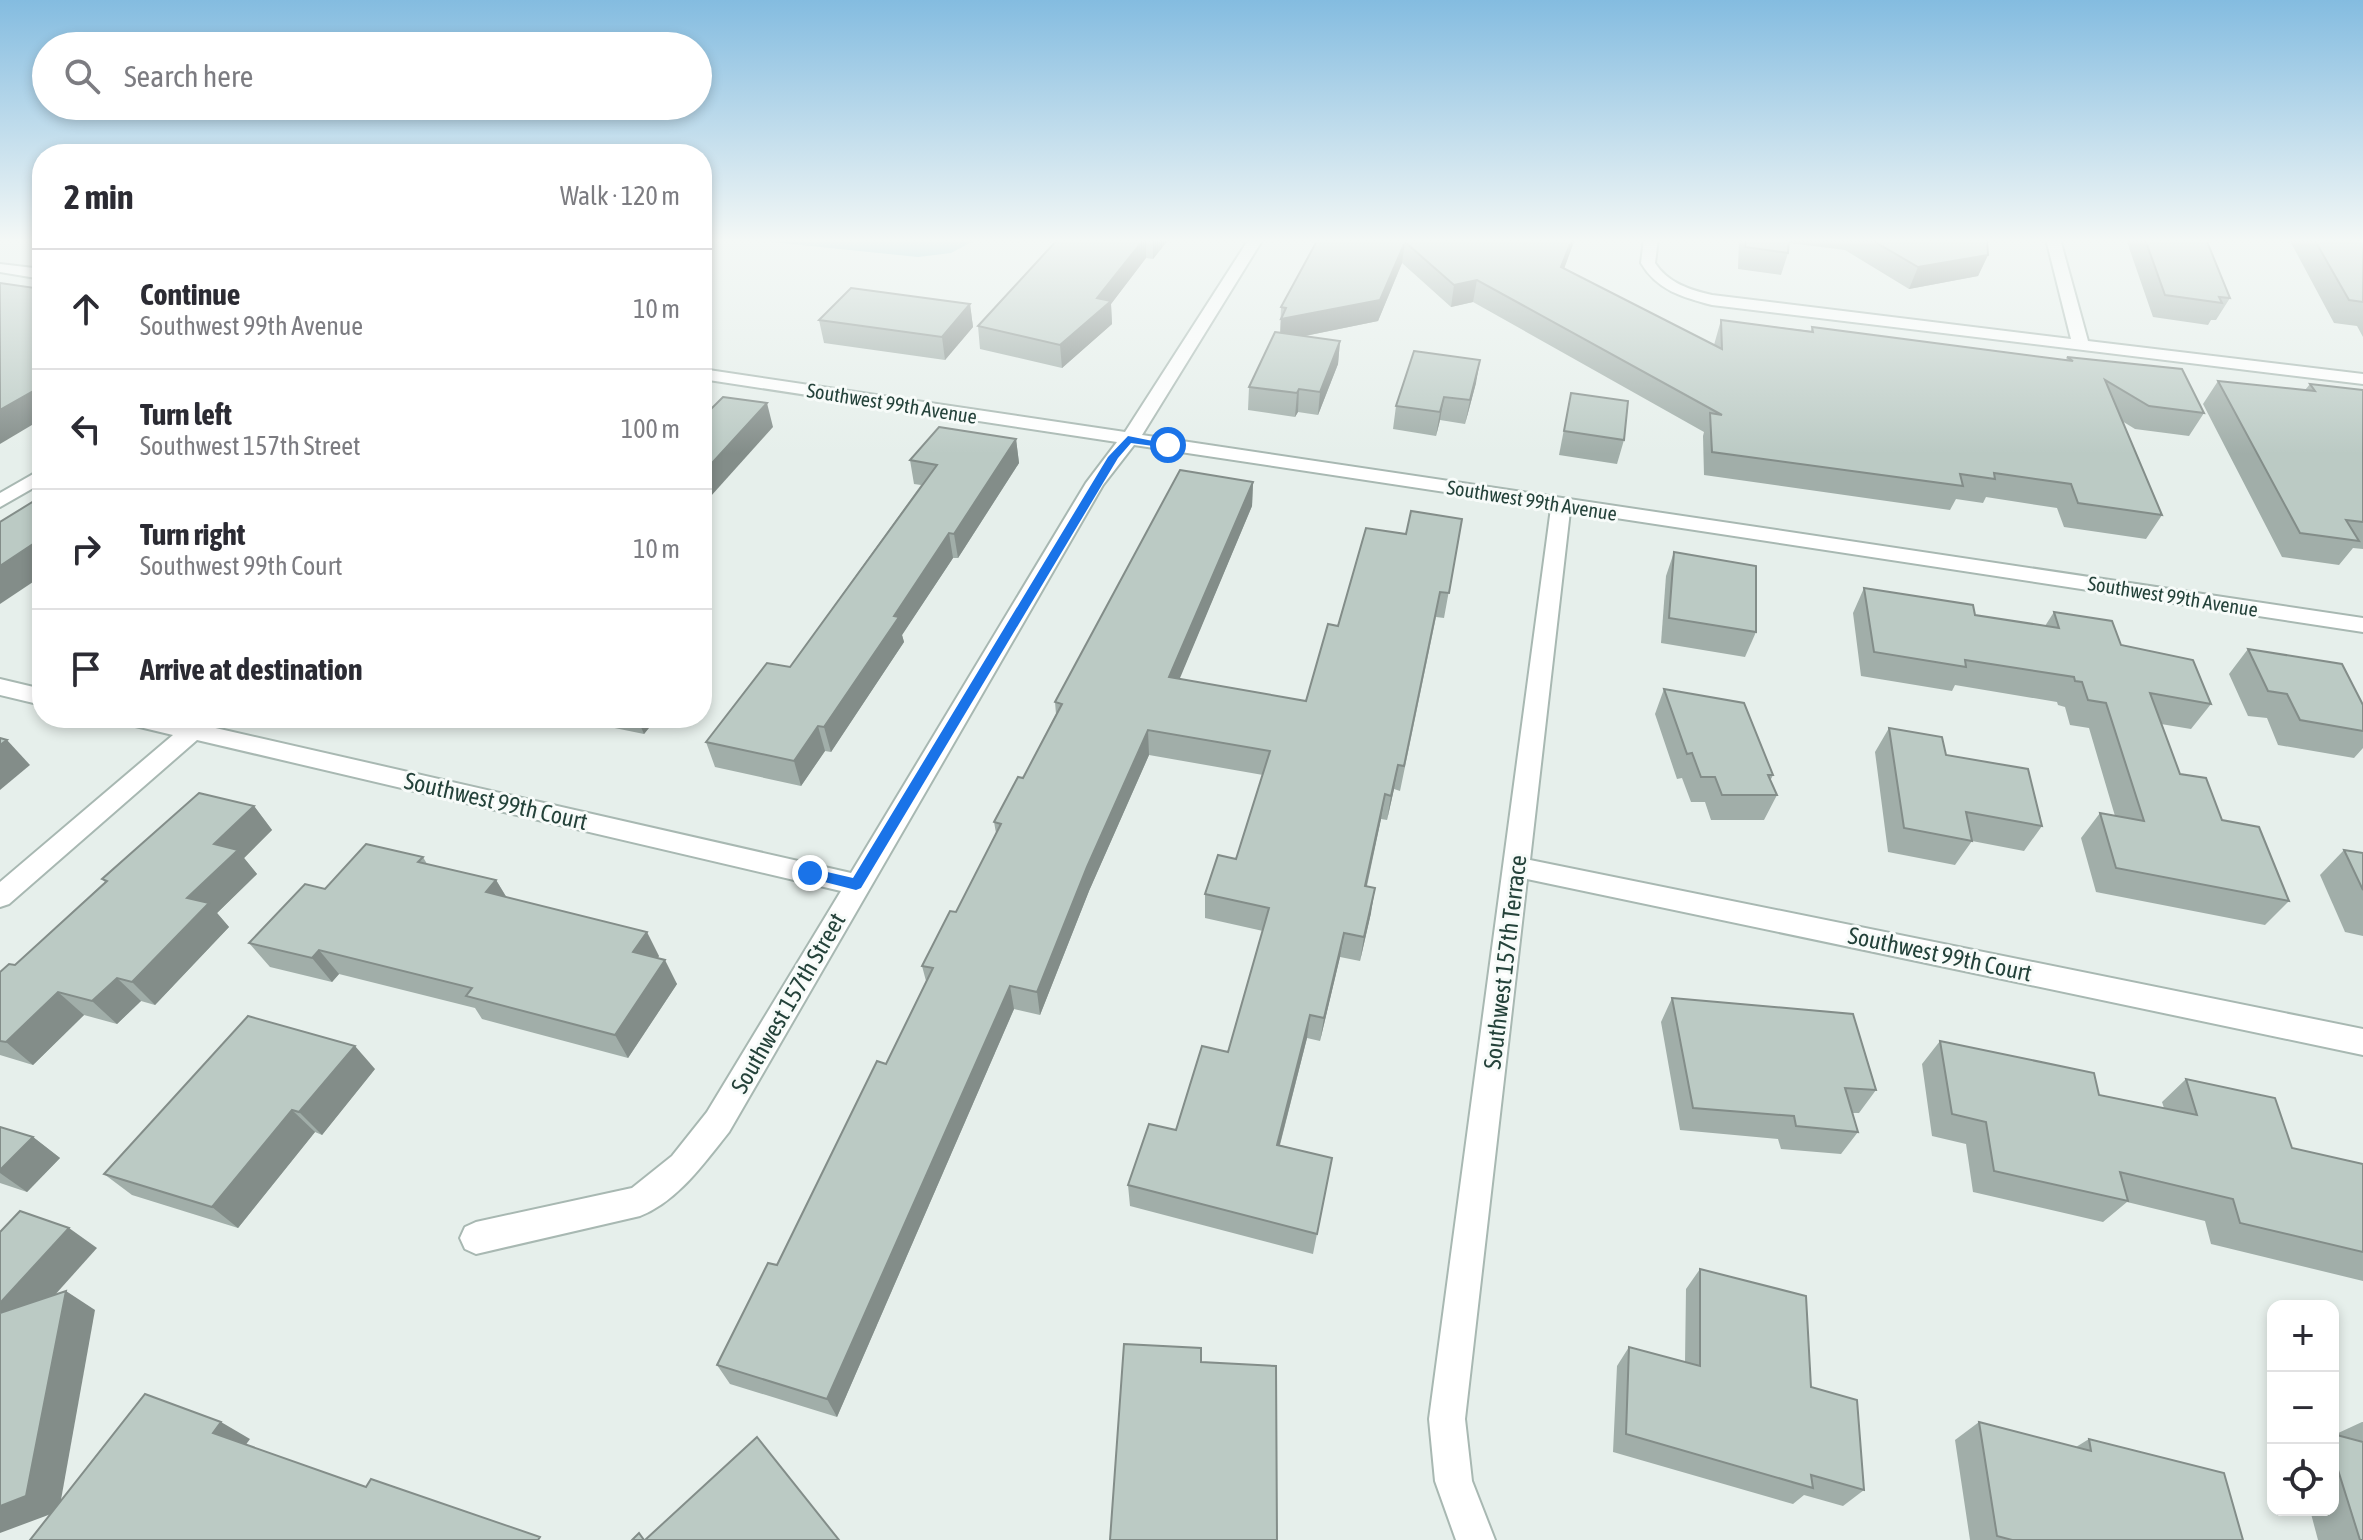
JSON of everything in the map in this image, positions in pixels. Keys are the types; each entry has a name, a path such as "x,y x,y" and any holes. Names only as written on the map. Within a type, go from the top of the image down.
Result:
{"street":[{"name":"Southwest 157th Street","path":"476,1238 640,1201 701,1147 754,1063 856,884 1095,483 1148,414 1212,311"},
{"path":"1798,311 2363,379"},
{"path":"2072,311 2081,345"},
{"name":"Southwest 99th Avenue","path":"712,376 2363,625"},
{"path":"0,501 32,481"},
{"name":"Southwest 157th Terrace","path":"1476,1540 1453,1489 1446,1451 1447,1419 1561,505"},
{"path":"0,687 32,695"},
{"path":"0,897 195,728"},
{"name":"Southwest 99th Court","path":"216,728 856,884"},
{"name":"Southwest 99th Court","path":"1517,867 2363,1042"}],"building":[{"path":"0,311 32,311 32,392 0,410"},
{"path":"828,311 964,311 942,337 819,320"},
{"path":"992,311 1100,311 1060,345 978,326"},
{"path":"1285,311 1323,311 1281,319"},
{"path":"1533,311 1647,311 1722,349 1721,320 1813,332 1812,327 2073,361 2067,357 2182,369 2204,413 2149,406 2105,380 2162,515 2078,503 2071,484 1994,473 1995,479 1960,474 1963,486 1712,452 1710,413 1722,415"},
{"path":"1275,332 1340,341 1320,392 1299,389 1297,393 1249,387"},
{"path":"1414,351 1480,360 1470,400 1444,397 1440,412 1396,406"},
{"path":"2218,381 2315,391 2310,384 2363,390 2363,522 2346,520 2359,541 2300,533"},
{"path":"1571,393 1628,401 1624,440 1564,431"},
{"path":"723,397 767,403 712,463 712,408"},
{"path":"939,427 1016,439 954,534 949,533 894,616 899,617 824,727 818,726 794,761 706,742 767,663 790,667 937,465 910,460"},
{"path":"1180,470 1253,482 1169,677 1306,701 1328,624 1338,626 1366,528 1406,534 1411,511 1462,519 1449,593 1440,592 1404,766 1398,765 1391,796 1385,794 1365,886 1375,888 1364,937 1344,933 1324,1018 1310,1015 1277,1145 1332,1158 1317,1234 1128,1185 1149,1124 1176,1130 1202,1046 1228,1052 1269,908 1205,894 1218,855 1236,859 1270,751 1148,730 1087,867 1037,992 1010,986 827,1399 717,1365 768,1263 777,1265 877,1061 886,1064 933,968 922,966 950,911 956,912 1001,824 994,822 1018,777 1023,778 1062,704 1055,702"},
{"path":"32,502 32,545 0,566 0,522"},
{"path":"1674,552 1756,566 1756,632 1669,618"},
{"path":"1864,588 1973,605 1975,615 2059,628 2054,612 2112,621 2121,645 2193,660 2211,704 2150,693 2180,774 2206,778 2222,820 2259,827 2289,901 2116,868 2100,813 2144,821 2106,703 2088,700 2082,682 2075,681 2074,677 1965,660 1966,667 1874,652"},
{"path":"2248,649 2342,664 2363,705 2363,731 2300,720 2287,694 2268,691"},
{"path":"1664,689 1744,703 1773,775 1768,775 1777,795 1722,795 1715,777 1701,777 1692,753 1687,754"},
{"path":"1889,728 1942,737 1946,755 2028,769 2042,826 1966,812 1972,841 1904,828"},
{"path":"199,793 254,806 214,844 238,850 187,898 209,903 132,982 117,978 92,1001 58,992 6,1042 0,1041 0,972 9,964 15,965 107,881 102,879"},
{"path":"366,844 423,857 418,862 496,880 486,892 647,932 633,952 665,960 615,1035 466,996 472,988 319,950 312,958 249,943 305,884 325,889"},
{"path":"2344,850 2363,853 2363,890"},
{"path":"1672,998 1853,1014 1876,1090 1845,1088 1858,1132 1796,1126 1794,1116 1693,1108"},
{"path":"248,1016 355,1046 299,1112 292,1110 212,1207 104,1174"},
{"path":"1940,1041 2094,1073 2099,1095 2197,1115 2186,1079 2275,1098 2292,1148 2363,1164 2363,1252 2240,1223 2233,1199 2120,1172 2128,1201 1994,1171 1986,1122 1952,1114"},
{"path":"0,1127 33,1137 0,1170"},
{"path":"20,1211 69,1228 0,1303 0,1232"},
{"path":"1700,1269 1806,1296 1811,1387 1857,1400 1864,1490 1811,1475 1813,1488 1626,1434 1629,1347 1700,1366"},
{"path":"66,1291 26,1496 0,1506 0,1313"},
{"path":"1124,1344 1201,1348 1201,1362 1276,1366 1277,1540 1110,1540"},
{"path":"145,1394 221,1422 213,1433 366,1487 371,1479 540,1537 538,1540 30,1540"},
{"path":"1979,1422 2091,1451 2089,1439 2224,1473 2243,1540 2012,1540 1997,1536"},
{"path":"2339,1436 2363,1442 2363,1540 2360,1540 2339,1473"},
{"path":"757,1437 839,1540 645,1540"},
{"path":"639,1533 644,1540 632,1540"}],"route":[{"path":"810,873 856,884 1113,457 1128,439 1168,445"}]}
